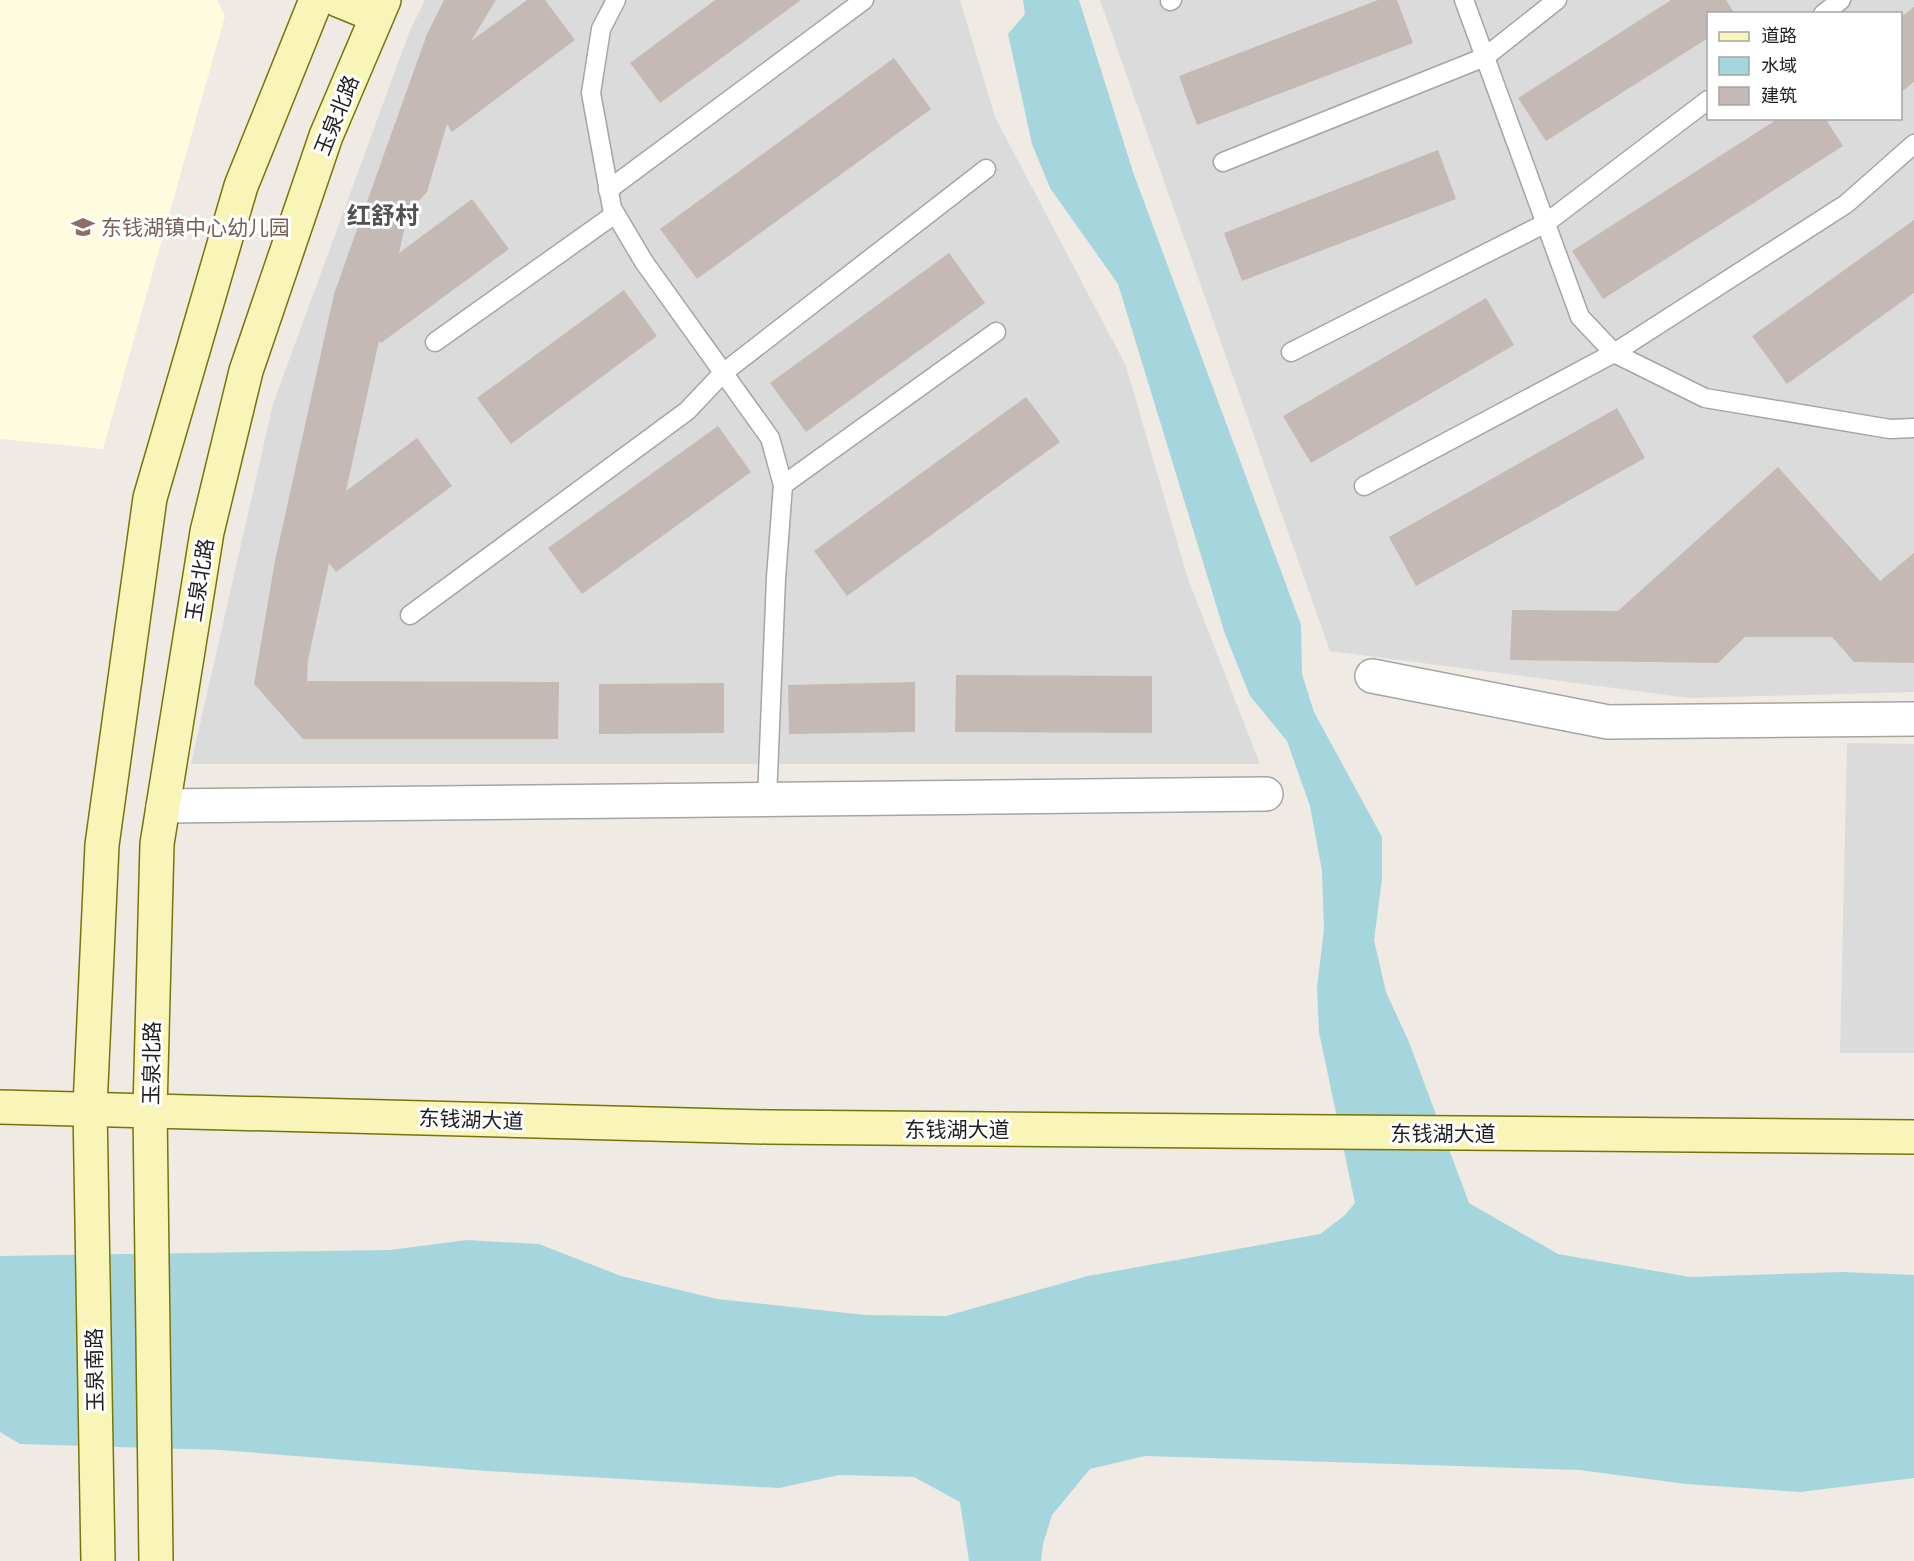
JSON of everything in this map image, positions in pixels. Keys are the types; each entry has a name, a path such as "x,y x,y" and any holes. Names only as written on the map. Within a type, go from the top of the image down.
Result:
{"street":[{"path":"90,1107 102,845 150,498 241,186 316,0"},
{"path":"338,0 381,8"},
{"name":"玉泉北路","path":"156,1561 150,1110 157,844 207,532 246,371 326,136 381,8"},
{"path":"1372,676 1608,722 1914,719"},
{"path":"163,806 1266,795"},
{"name":"东钱湖大道","path":"0,1107 90,1107 768,1127 1914,1137"},
{"name":"玉泉南路","path":"90,1107 97,1550"}],"lane":[{"path":"616,0 601,29 591,93 608,190 615,214 644,262 770,438 783,486 776,578 767,800"},
{"path":"608,190 864,0"},
{"path":"1464,0 1580,317 1614,353 1705,398 1890,429 1914,428"},
{"path":"1223,162 1485,57 1557,0"},
{"path":"1826,12 1841,0"},
{"path":"1291,352 1546,223 1707,101"},
{"path":"1364,486 1614,353 1846,204 1914,144"},
{"path":"410,615 687,411 723,373 986,169"},
{"path":"435,342 615,214"},
{"path":"783,486 996,332"}],"shaded area":[{"name":"东钱湖镇中心幼儿园","path":"0,0 217,0 225,16 103,449 0,439"},
{"path":"425,0 960,0 995,117 1126,366 1188,579 1260,764 191,764 273,404 409,33"},
{"path":"1100,0 1914,0 1914,692 1690,698 1330,651"},
{"path":"1847,743 1914,744 1914,1053 1840,1053"}],"water":[{"path":"1023,0 1079,0 1133,172 1301,625 1302,674 1314,712 1382,837 1382,879 1374,940 1386,992 1409,1042 1469,1203 1558,1254 1690,1277 1842,1272 1914,1275 1914,1478 1800,1492 1686,1484 1579,1470 1145,1456 1090,1469 1052,1515 1043,1544 1041,1561 969,1561 960,1502 914,1477 839,1475 779,1488 487,1471 220,1450 20,1444 0,1432 0,1256 390,1250 467,1240 539,1244 621,1276 717,1299 865,1315 946,1316 1088,1276 1320,1234 1344,1216 1355,1203 1319,1032 1317,988 1324,929 1322,871 1310,806 1287,741 1250,696 1225,634 1118,284 1050,188 1032,144 1008,34 1025,14"}],"building":[{"path":"444,0 496,0 471,41 527,0 545,0 575,40 452,132 447,124 427,192 408,212 399,253 472,199 509,249 381,343 379,341 346,491 417,438 452,486 336,572 329,563 308,660 307,681 559,682 558,739 303,739 254,684 275,561 334,294 427,34"},
{"path":"715,0 801,0 660,103 630,63"},
{"path":"1378,0 1397,0 1413,43 1197,125 1179,76"},
{"path":"1671,0 1726,0 1734,12 1707,12 1707,39 1546,141 1518,98"},
{"path":"1914,7 1914,82 1902,91 1902,16"},
{"path":"894,58 931,109 697,279 660,229"},
{"path":"1776,120 1826,120 1843,146 1603,299 1572,251"},
{"path":"1438,150 1456,199 1242,281 1224,233"},
{"path":"1914,220 1914,293 1787,384 1752,336"},
{"path":"949,253 985,303 806,432 770,383"},
{"path":"624,290 657,336 511,444 477,398"},
{"path":"1486,298 1514,345 1311,463 1283,416"},
{"path":"1026,397 1060,442 847,596 814,551"},
{"path":"1617,408 1645,458 1416,586 1389,537"},
{"path":"718,426 751,472 582,594 548,548"},
{"path":"1778,467 1880,581 1914,553 1914,663 1854,662 1832,637 1745,637 1718,663 1510,660 1512,610 1618,611"},
{"path":"956,675 1152,676 1152,733 955,732"},
{"path":"915,682 915,732 789,734 788,685"},
{"path":"724,683 724,733 599,734 599,684"}],"place":[{"name":"东钱湖镇中心幼儿园","path":"83,227"}],"district":[{"name":"红舒村","path":"383,214"}]}
